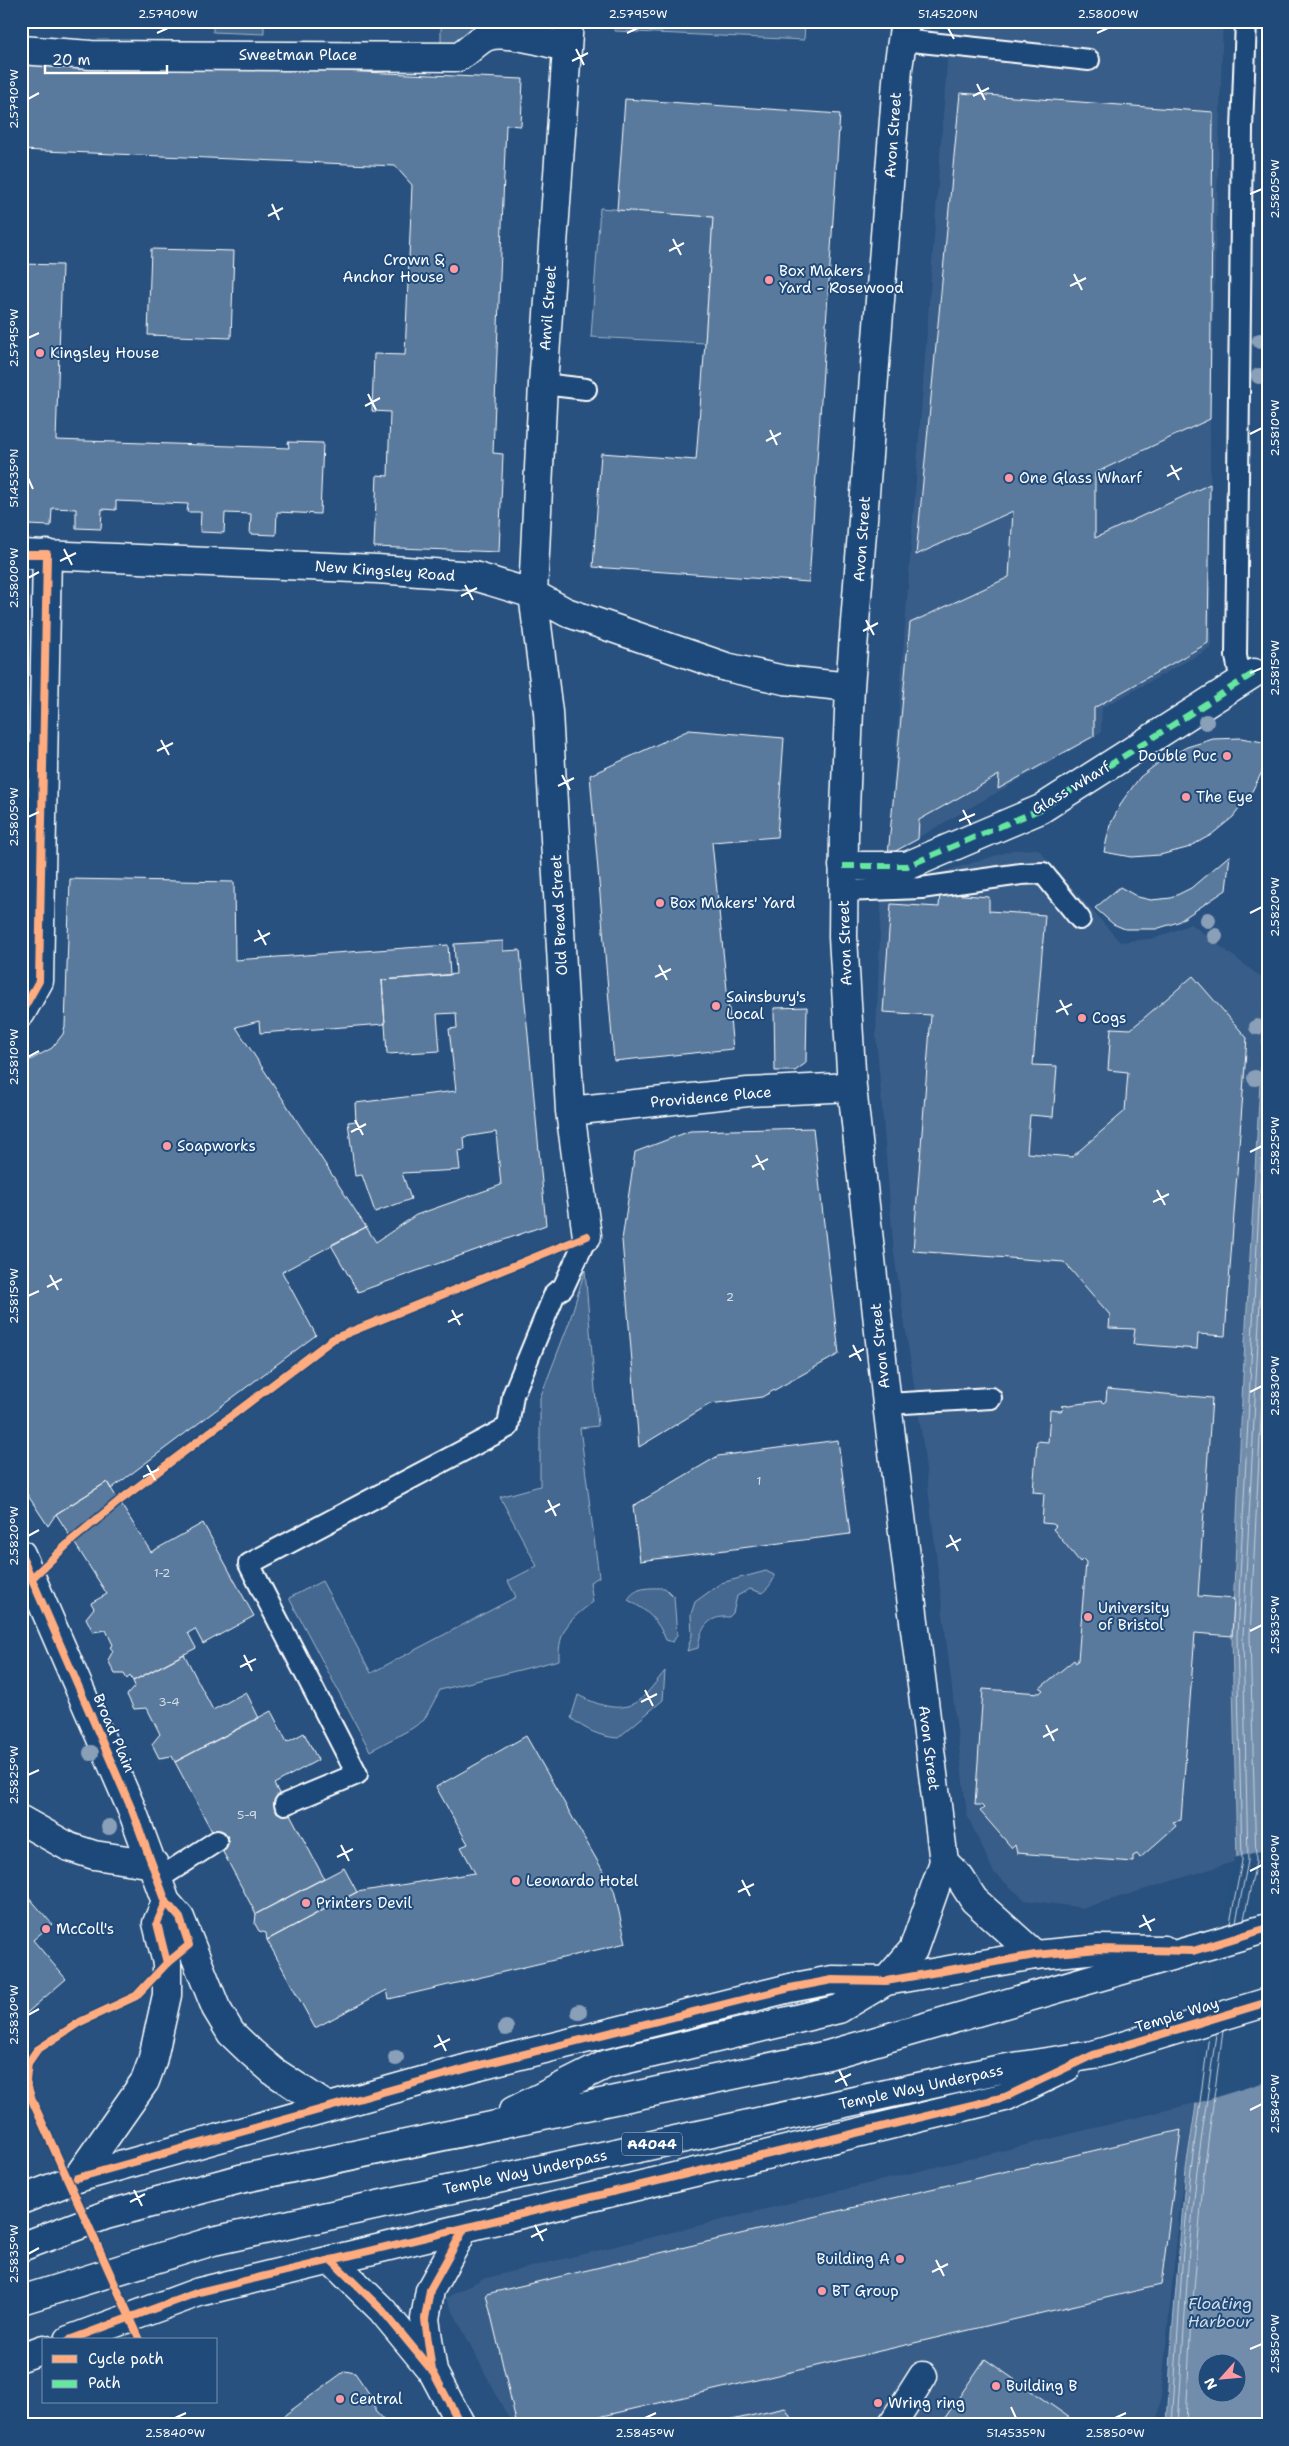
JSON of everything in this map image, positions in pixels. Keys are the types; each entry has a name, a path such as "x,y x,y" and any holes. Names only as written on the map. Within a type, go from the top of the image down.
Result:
{"main road":[{"name":"Avon Street","path":"886,1981 913,1950 944,1862 887,1404 852,1087 843,937 843,878 850,687 898,68 904,31"},
{"name":"Sweetman Place","path":"21,50 91,55 458,57 466,53 480,40 490,35 527,38 568,34"},
{"name":"Anvil Street","path":"533,594 543,384 568,34"},
{"name":"New Kingsley Road","path":"34,554 378,569 474,576 533,594 566,612 726,667 784,680 850,687"},
{"path":"21,1013 39,981 34,554"},
{"name":"Old Bread Street","path":"533,594 548,712 570,1111 587,1236"},
{"name":"Glass wharf","path":"843,878 907,866 1041,809 1247,677"},
{"name":"Providence Place","path":"570,1111 748,1092 852,1087"},
{"name":"Broad Plain","path":"25,1572 159,1882 180,1918 216,2008 231,2033 273,2071 328,2107"},
{"path":"21,1820 69,1847 94,1855 159,1882 157,1923 167,1963 167,1995 152,2062 145,2081 77,2178"},
{"path":"944,1862 960,1878 974,1900 984,1911 1035,1955"},
{"path":"21,2246 106,2215 240,2179 828,2055 1268,1928"},
{"path":"21,2200 77,2178 472,2067 790,1988 832,1980 886,1981 1035,1955 1098,1949 1193,1951"},
{"path":"480,2127 607,2064 839,2009 886,1981"},
{"name":"Temple Way","path":"1093,2055 1268,2002"},
{"path":"74,2338 199,2292 1004,2097 1093,2055"},
{"name":"Temple Way Underpass","path":"21,2300 223,2238 1001,2069 1093,2055"},
{"path":"433,2372 425,2319 430,2290 464,2229"},
{"path":"332,2260 382,2310 433,2372 461,2425"},
{"path":"21,2357 42,2350"},
{"path":"892,2425 923,2376"}],"lane":[{"path":"1246,21 1242,129 1236,656 1247,677"},
{"path":"904,31 1089,60"},
{"path":"543,384 586,389"},
{"path":"843,878 921,888 1021,874 1042,874 1080,918"},
{"path":"285,1804 357,1774 249,1564 508,1427 513,1395 555,1293 563,1288 587,1236"},
{"path":"887,1404 991,1398"},
{"path":"159,1882 217,1841"}],"shaded area":[{"path":"213,21 264,21 264,34 213,32"},
{"path":"441,21 502,21 458,45 441,45"},
{"path":"616,21 786,21 805,24 804,40 615,31"},
{"name":"One Glass Wharf","path":"950,21 1223,21 1210,419 1211,648 1102,708 1101,733 888,855"},
{"path":"600,208 713,217 705,343 591,337"},
{"path":"1038,849 1120,942 1156,938 1191,924 1265,980 1232,1636 1237,1861 1084,1908 1025,1900 994,1873 967,1815 922,1437 894,1254 876,1035 882,881 918,880 1013,850"},
{"path":"585,1270 598,1426 580,1428 599,1577 590,1582 593,1602 567,1626 561,1641 559,1660 440,1690 424,1720 370,1751 289,1598 322,1581 371,1673 516,1597 508,1581 537,1566 500,1497 540,1486 540,1398 569,1323"},
{"path":"766,1571 774,1575 774,1578 766,1589 762,1593 750,1589 737,1596 733,1613 729,1617 716,1618 710,1621 703,1629 698,1648 687,1651 692,1635 691,1614 695,1602 721,1583"},
{"path":"665,1588 674,1597 677,1635 673,1642 666,1640 651,1616 628,1600 631,1595 639,1590"},
{"path":"665,1671 663,1700 618,1738 593,1732 571,1718 578,1695 592,1702 608,1706 623,1707 631,1705 645,1695"},
{"name":"Building A","path":"1195,2103 1181,2197 1158,2425 512,2425 446,2298 482,2279"}],"water":[{"name":"Floating Harbour","path":"1268,946 1268,2425 1167,2425 1172,2335 1186,2168 1207,2014 1237,1861 1232,1636 1243,1377"}],"pier":[{"path":"1268,1849 1268,2081 1194,2104 1204,2013 1234,1858"}],"building":[{"name":"Crown & Anchor House","path":"21,57 523,79 521,126 506,125 493,453 503,454 499,552 374,547 377,475 388,476 390,412 372,411 374,354 405,355 412,185 395,166 21,150"},
{"name":"One Glass Wharf","path":"960,93 1213,112 1210,419 1095,473 1095,538 1210,484 1208,643 1094,708 1094,736 998,789 999,775 919,820 918,839 888,855 910,623 1009,577 1013,511 916,555"},
{"name":"Box Makers Yard - Rosewood","path":"625,99 840,114 809,582 593,567 601,453 696,460 705,343 713,217 617,210"},
{"path":"151,249 234,251 231,338 148,335"},
{"name":"Kingsley House","path":"21,264 62,265 56,440 289,448 288,442 323,443 320,514 277,512 276,535 250,534 251,514 225,513 224,533 200,532 201,512 187,512 188,504 116,501 116,510 102,509 101,529 76,528 76,509 52,508 51,526 27,525 27,506 21,506"},
{"name":"Box Makers' Yard","path":"689,730 784,738 777,837 712,842 733,1049 614,1061 590,775"},
{"name":"The Eye","path":"1241,738 1268,743 1268,747 1263,770 1250,795 1233,817 1211,835 1187,848 1160,855 1131,857 1104,852 1110,825 1123,800 1140,777 1162,760 1187,747 1213,739"},
{"path":"1230,855 1226,890 1178,922 1156,929 1125,929 1113,924 1095,908 1120,887 1138,897 1151,900 1171,898 1191,888"},
{"name":"Soapworks","path":"70,879 234,882 235,960 448,945 450,975 382,980 385,1024 260,1033 259,1021 236,1027 366,1227 282,1272 316,1335 111,1489 107,1482 56,1514 48,1526 21,1485 21,1065 52,1048 63,1034 65,1026"},
{"path":"940,893 989,897 989,911 1045,915 1033,1065 1057,1066 1053,1117 1030,1115 1027,1153 1072,1157 1125,1111 1128,1072 1108,1070 1111,1028 1131,1029 1193,976 1247,1038 1225,1336 1198,1334 1197,1349 1133,1344 1135,1329 1109,1328 1110,1315 1064,1262 913,1251 931,1015 883,1012 891,904 939,907"},
{"path":"503,941 503,951 520,950 546,1225 358,1292 331,1245 366,1227 376,1242 416,1215 501,1185 496,1132 464,1137 465,1150 458,1151 460,1170 402,1173 411,1199 375,1212 362,1175 355,1176 348,1122 356,1121 355,1103 456,1091 449,1029 457,1028 456,1013 437,1014 440,1051 387,1054 382,980 456,974 454,944"},
{"path":"807,1007 806,1063 795,1071 775,1071 774,1008"},
{"path":"813,1128 839,1354 762,1397 710,1404 639,1447 622,1240 635,1152 690,1131"},
{"path":"1107,1389 1212,1398 1198,1596 1234,1599 1232,1636 1195,1633 1181,1820 1173,1822 1176,1826 1140,1858 1137,1854 1133,1856 1133,1862 1017,1853 1015,1845 1012,1848 980,1811 984,1808 981,1805 975,1805 983,1689 1040,1693 1043,1690 1040,1688 1074,1660 1076,1663 1078,1660 1086,1562 1083,1559 1080,1562 1053,1529 1056,1526 1042,1523 1044,1493 1033,1492 1037,1441 1048,1442 1050,1410 1061,1411 1064,1408 1061,1406 1101,1401 1103,1403 1106,1401"},
{"path":"838,1440 850,1534 640,1561 633,1506 718,1456"},
{"path":"107,1482 151,1552 203,1523 254,1616 203,1644 195,1629 188,1633 196,1648 133,1681 130,1676 127,1679 124,1674 115,1674 108,1660 113,1651 110,1647 113,1645 106,1630 93,1632 86,1618 94,1608 91,1603 107,1594 56,1514"},
{"path":"184,1654 213,1710 246,1692 259,1718 175,1762 172,1756 159,1758 152,1744 160,1734 147,1708 134,1709 127,1695 135,1686 133,1681"},
{"path":"271,1711 287,1742 304,1733 318,1760 274,1784 324,1878 256,1914 175,1762"},
{"name":"Leonardo Hotel","path":"526,1736 614,1890 626,1943 389,1999 387,1990 315,2028 267,1940 357,1892 475,1873 461,1847 468,1844 436,1787"},
{"name":"Printers Devil","path":"344,1868 357,1892 267,1940 266,1933 259,1931 255,1924 256,1914"},
{"path":"21,1888 52,1924 33,1940 66,1979 21,2018"},
{"name":"Building A","path":"1181,2130 1161,2285 565,2425 517,2425 486,2294"},
{"name":"Building B","path":"985,2359 1080,2425 940,2425"},
{"name":"Central","path":"345,2371 355,2373 375,2402 375,2411 388,2425 271,2425"},
{"path":"785,2408 795,2425 710,2425"}],"marked path":[{"path":"843,866 907,866 1041,809 1254,673"}],"cycle path":[{"path":"21,554 47,554 39,981 21,1013"},
{"path":"33,1577 72,1540 119,1501 333,1339 587,1236"},
{"path":"21,1554 132,1810 166,1902 180,1918 189,1945 167,1963 136,1996 80,2022 37,2050 28,2063 26,2081 32,2100 139,2338"},
{"path":"166,1902 157,1923 167,1963"},
{"path":"77,2178 472,2067 790,1988 832,1980 886,1981 1035,1955 1098,1949 1193,1951 1268,1928"},
{"path":"74,2338 199,2292 1005,2097 1093,2055 1268,2002"},
{"path":"432,2371 425,2319 430,2290 464,2229"},
{"path":"331,2260 382,2310 433,2372 461,2425"}],"place":[{"name":"Crown & Anchor House","path":"454,269"},
{"name":"Box Makers Yard - Rosewood","path":"769,280"},
{"name":"Kingsley House","path":"40,353"},
{"name":"One Glass Wharf","path":"1009,478"},
{"name":"Double Puc","path":"1227,756"},
{"name":"The Eye","path":"1186,797"},
{"name":"Box Makers' Yard","path":"660,903"},
{"name":"Sainsbury's Local","path":"716,1006"},
{"name":"Cogs","path":"1082,1018"},
{"name":"Soapworks","path":"167,1146"},
{"name":"University of Bristol","path":"1088,1617"},
{"name":"Leonardo Hotel","path":"516,1881"},
{"name":"Printers Devil","path":"306,1903"},
{"name":"McColl's","path":"46,1929"},
{"name":"Building A","path":"900,2259"},
{"name":"BT Group","path":"822,2291"},
{"name":"Building B","path":"996,2386"},
{"name":"Central","path":"340,2399"},
{"name":"Wring ring","path":"878,2403"}]}
